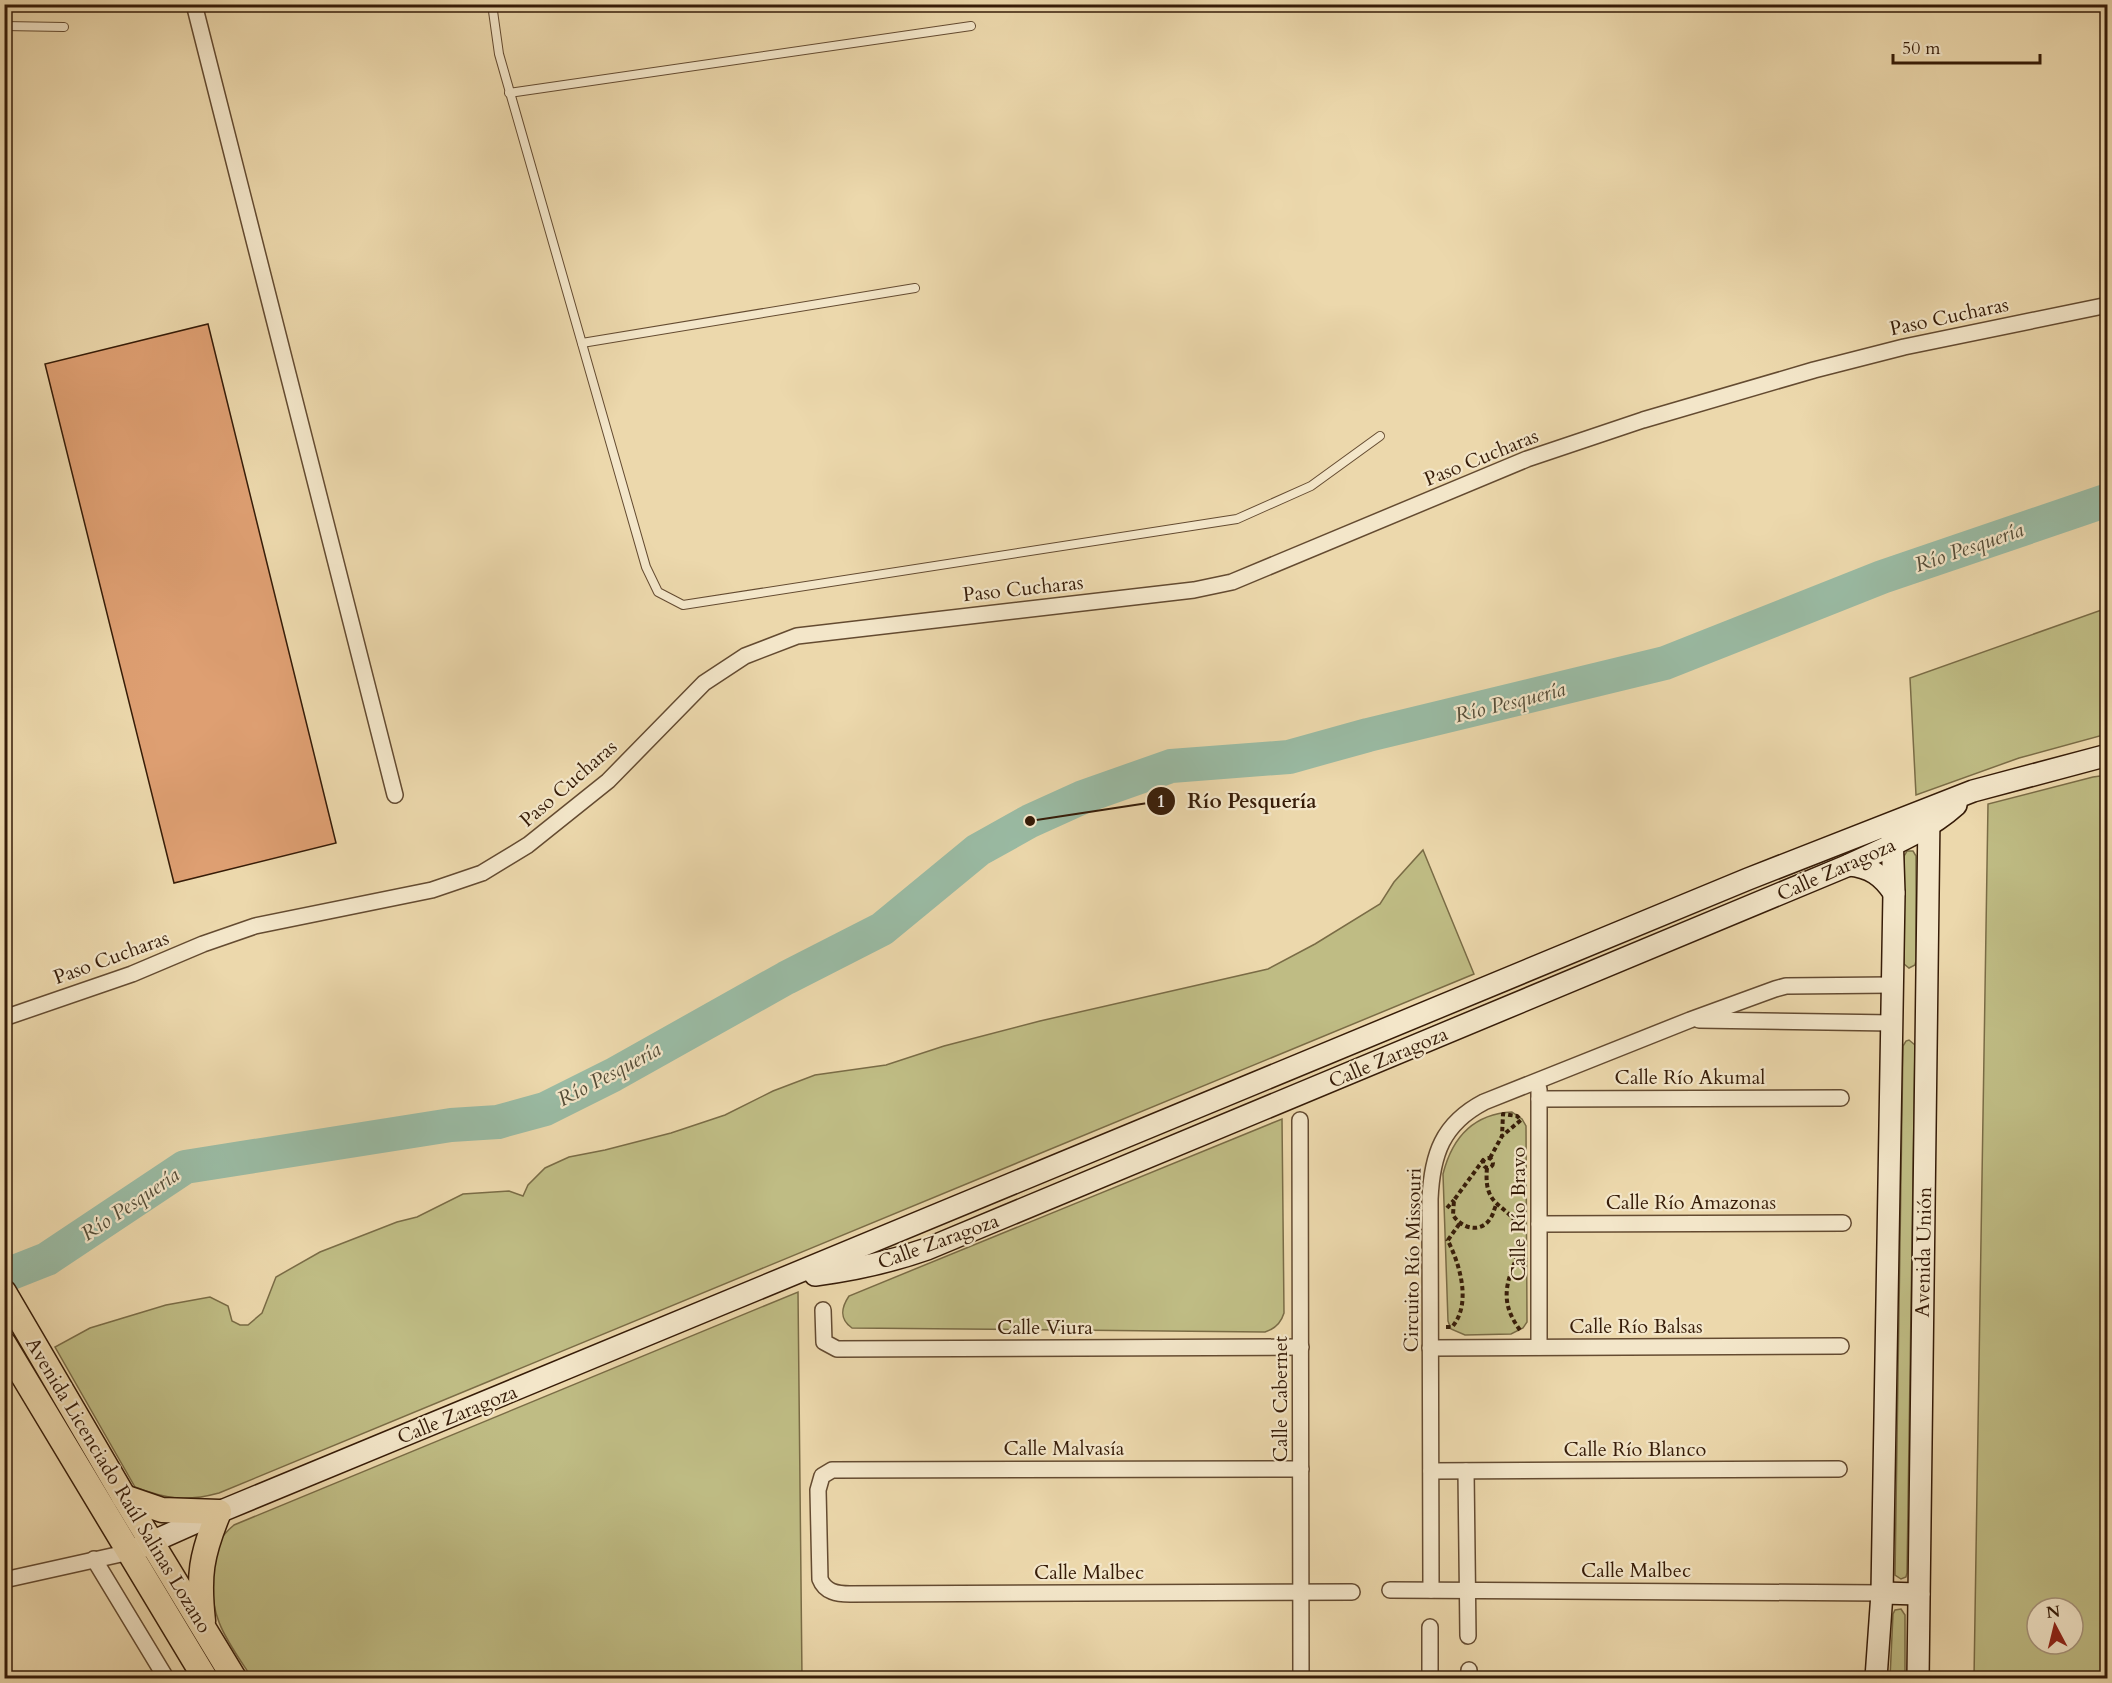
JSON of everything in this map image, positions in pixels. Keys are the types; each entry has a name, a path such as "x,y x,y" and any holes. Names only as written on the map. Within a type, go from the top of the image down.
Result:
{"main road":[{"name":"Avenida Licenciado Raúl Salinas Lozano","path":"4,1292 124,1497 234,1678"},
{"name":"Avenida Licenciado Raúl Salinas Lozano","path":"4,1344 205,1678"},
{"path":"124,1497 162,1510 219,1512 206,1543 200,1576 203,1626"}],"street":[{"path":"194,4 395,795"},
{"name":"Paso Cucharas","path":"4,1017 132,974 203,944 255,926 432,890 482,873 528,845 608,781 704,682 745,656 787,639 845,629 1194,590 1232,582 1527,459 1643,420 1877,353 2108,305"},
{"name":"Calle Zaragoza","path":"785,1279 856,1270 927,1249 1849,865 1893,844 1929,817 1973,791 2108,755"},
{"name":"Calle Zaragoza","path":"130,1551 219,1512 1748,879 1892,823 1929,817"},
{"name":"Avenida Unión","path":"1918,1678 1929,817"},
{"name":"Avenida Unión","path":"1876,1678 1882,1593 1894,893 1892,823"},
{"path":"1849,865 1863,866 1875,872 1886,881 1894,893"},
{"path":"1892,985 1927,985"},
{"name":"Circuito Río Missouri","path":"1431,1590 1430,1199 1432,1170 1439,1146 1456,1122 1472,1108 1690,1020 1780,987 1892,985"},
{"name":"Circuito Río Missouri","path":"1690,1020 1892,1023"},
{"path":"1892,1023 1927,1023"},
{"path":"1300,1065 1311,1089"},
{"name":"Calle Río Bravo","path":"1539,1081 1539,1347"},
{"name":"Calle Río Akumal","path":"1539,1099 1841,1098"},
{"name":"Calle Cabernet","path":"1300,1120 1301,1678"},
{"name":"Calle Río Amazonas","path":"1539,1224 1843,1223"},
{"name":"Calle Viura","path":"823,1310 824,1342 837,1349 1301,1347"},
{"name":"Calle Río Balsas","path":"1430,1348 1841,1346"},
{"name":"Calle Malvasía","path":"827,1589 823,1585 819,1572 818,1502 819,1482 827,1472 844,1469 1301,1469"},
{"name":"Calle Río Blanco","path":"1431,1471 1839,1469"},
{"path":"1466,1471 1468,1636"},
{"path":"4,1580 130,1551"},
{"path":"94,1560 166,1678"},
{"name":"Calle Malbec","path":"827,1589 839,1594 1352,1592"},
{"name":"Calle Malbec","path":"1390,1590 1882,1593"},
{"path":"1882,1593 1918,1594"},
{"path":"1430,1627 1430,1678"}],"lane":[{"path":"492,4 498,54 646,567 658,592 683,605 1237,519 1311,486 1380,436"},
{"path":"4,26 64,27"},
{"path":"509,93 970,26"},
{"path":"582,343 915,288"}],"path":[{"path":"1445,1212 1484,1160 1490,1158 1502,1136 1521,1120 1517,1116 1503,1114 1502,1136"},
{"path":"1487,1168 1494,1164 1490,1158"},
{"path":"1484,1160 1487,1168 1487,1191 1496,1205 1512,1217 1522,1234"},
{"path":"1454,1200 1453,1215 1460,1224 1468,1228 1483,1226 1490,1220 1496,1205"},
{"path":"1448,1240 1460,1224"},
{"path":"1430,1327 1452,1327 1462,1313 1461,1276 1445,1233"},
{"path":"1520,1330 1508,1311 1507,1281 1523,1242"}],"shaded area":[{"path":"2107,608 2107,734 2019,758 1916,795 1910,678"},
{"path":"2107,775 2107,1678 1974,1678 1988,804"},
{"path":"1423,850 1474,974 219,1493 196,1498 176,1498 135,1487 55,1347 90,1328 166,1305 210,1297 228,1306 232,1321 240,1325 248,1325 262,1313 276,1277 320,1252 397,1222 417,1217 463,1194 509,1191 523,1196 528,1185 545,1168 569,1157 671,1133 725,1115 773,1091 815,1075 886,1065 944,1046 1040,1021 1268,969 1315,944 1380,904 1394,882"},
{"path":"1907,851 1913,851 1916,856 1916,961 1915,965 1909,968 1904,964 1904,856"},
{"path":"1909,1040 1915,1045 1907,1573 1906,1577 1901,1579 1895,1575 1903,1046"},
{"path":"1512,1112 1522,1119 1526,1126 1527,1322 1523,1328 1511,1334 1465,1335 1451,1329 1448,1321 1443,1174 1452,1149 1466,1130 1486,1117"},
{"path":"1282,1119 1284,1313 1277,1325 1269,1331 852,1328 843,1317 844,1305 849,1296"},
{"path":"798,1292 802,1678 252,1678 227,1640 213,1601 213,1569 216,1550 224,1535 234,1525"},
{"path":"1901,1609 1905,1615 1905,1678 1890,1678 1893,1614 1895,1610"}],"building":[{"path":"208,324 336,843 174,883 45,364"}],"waterway":[{"name":"Río Pesquería","path":"4,1276 47,1259 185,1167 451,1125 498,1122 545,1109 613,1075 786,978 882,929 978,850 1030,821 1083,797 1171,766 1289,757 1368,735 1665,663 1882,577 2108,500"}],"place":[{"name":"Río Pesquería","path":"1030,821"}]}
